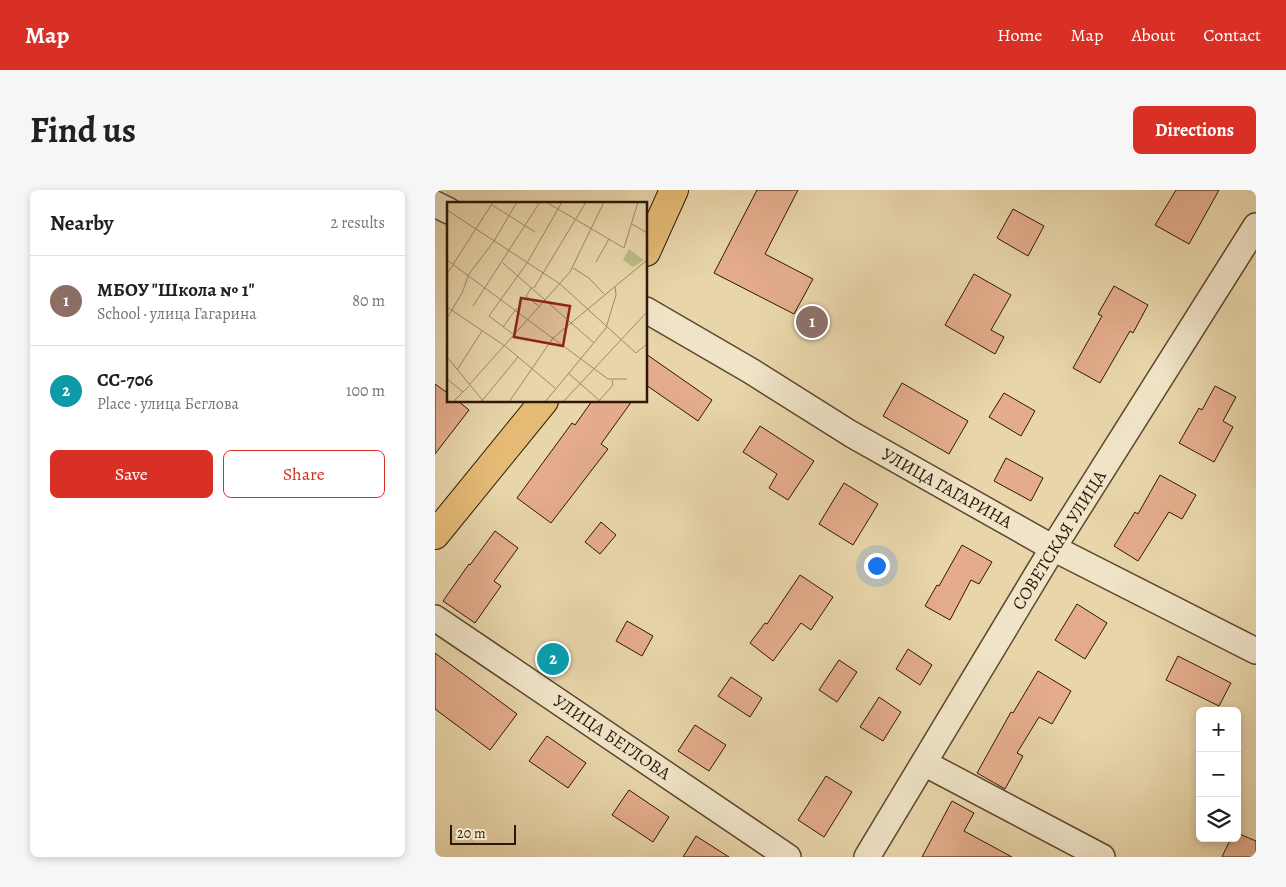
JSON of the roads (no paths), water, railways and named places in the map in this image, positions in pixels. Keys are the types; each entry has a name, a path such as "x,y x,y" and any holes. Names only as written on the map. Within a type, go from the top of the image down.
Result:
{"main road":[{"path":"647,250 674,190"},
{"path":"435,535 543,402"}],"street":[{"path":"435,204 447,209"},
{"name":"СОВЕТСКАЯ УЛИЦА","path":"867,857 1053,548 1256,226"},
{"name":"УЛИЦА ГАГАРИНА","path":"647,311 751,371 851,434 1053,548 1256,651"},
{"name":"УЛИЦА БЕГЛОВА","path":"435,618 789,857"},
{"path":"923,763 1102,857"}],"place":[{"name":"МБОУ \"Школа № 1\"","path":"812,322"},
{"name":"СС-706","path":"553,659"}]}
